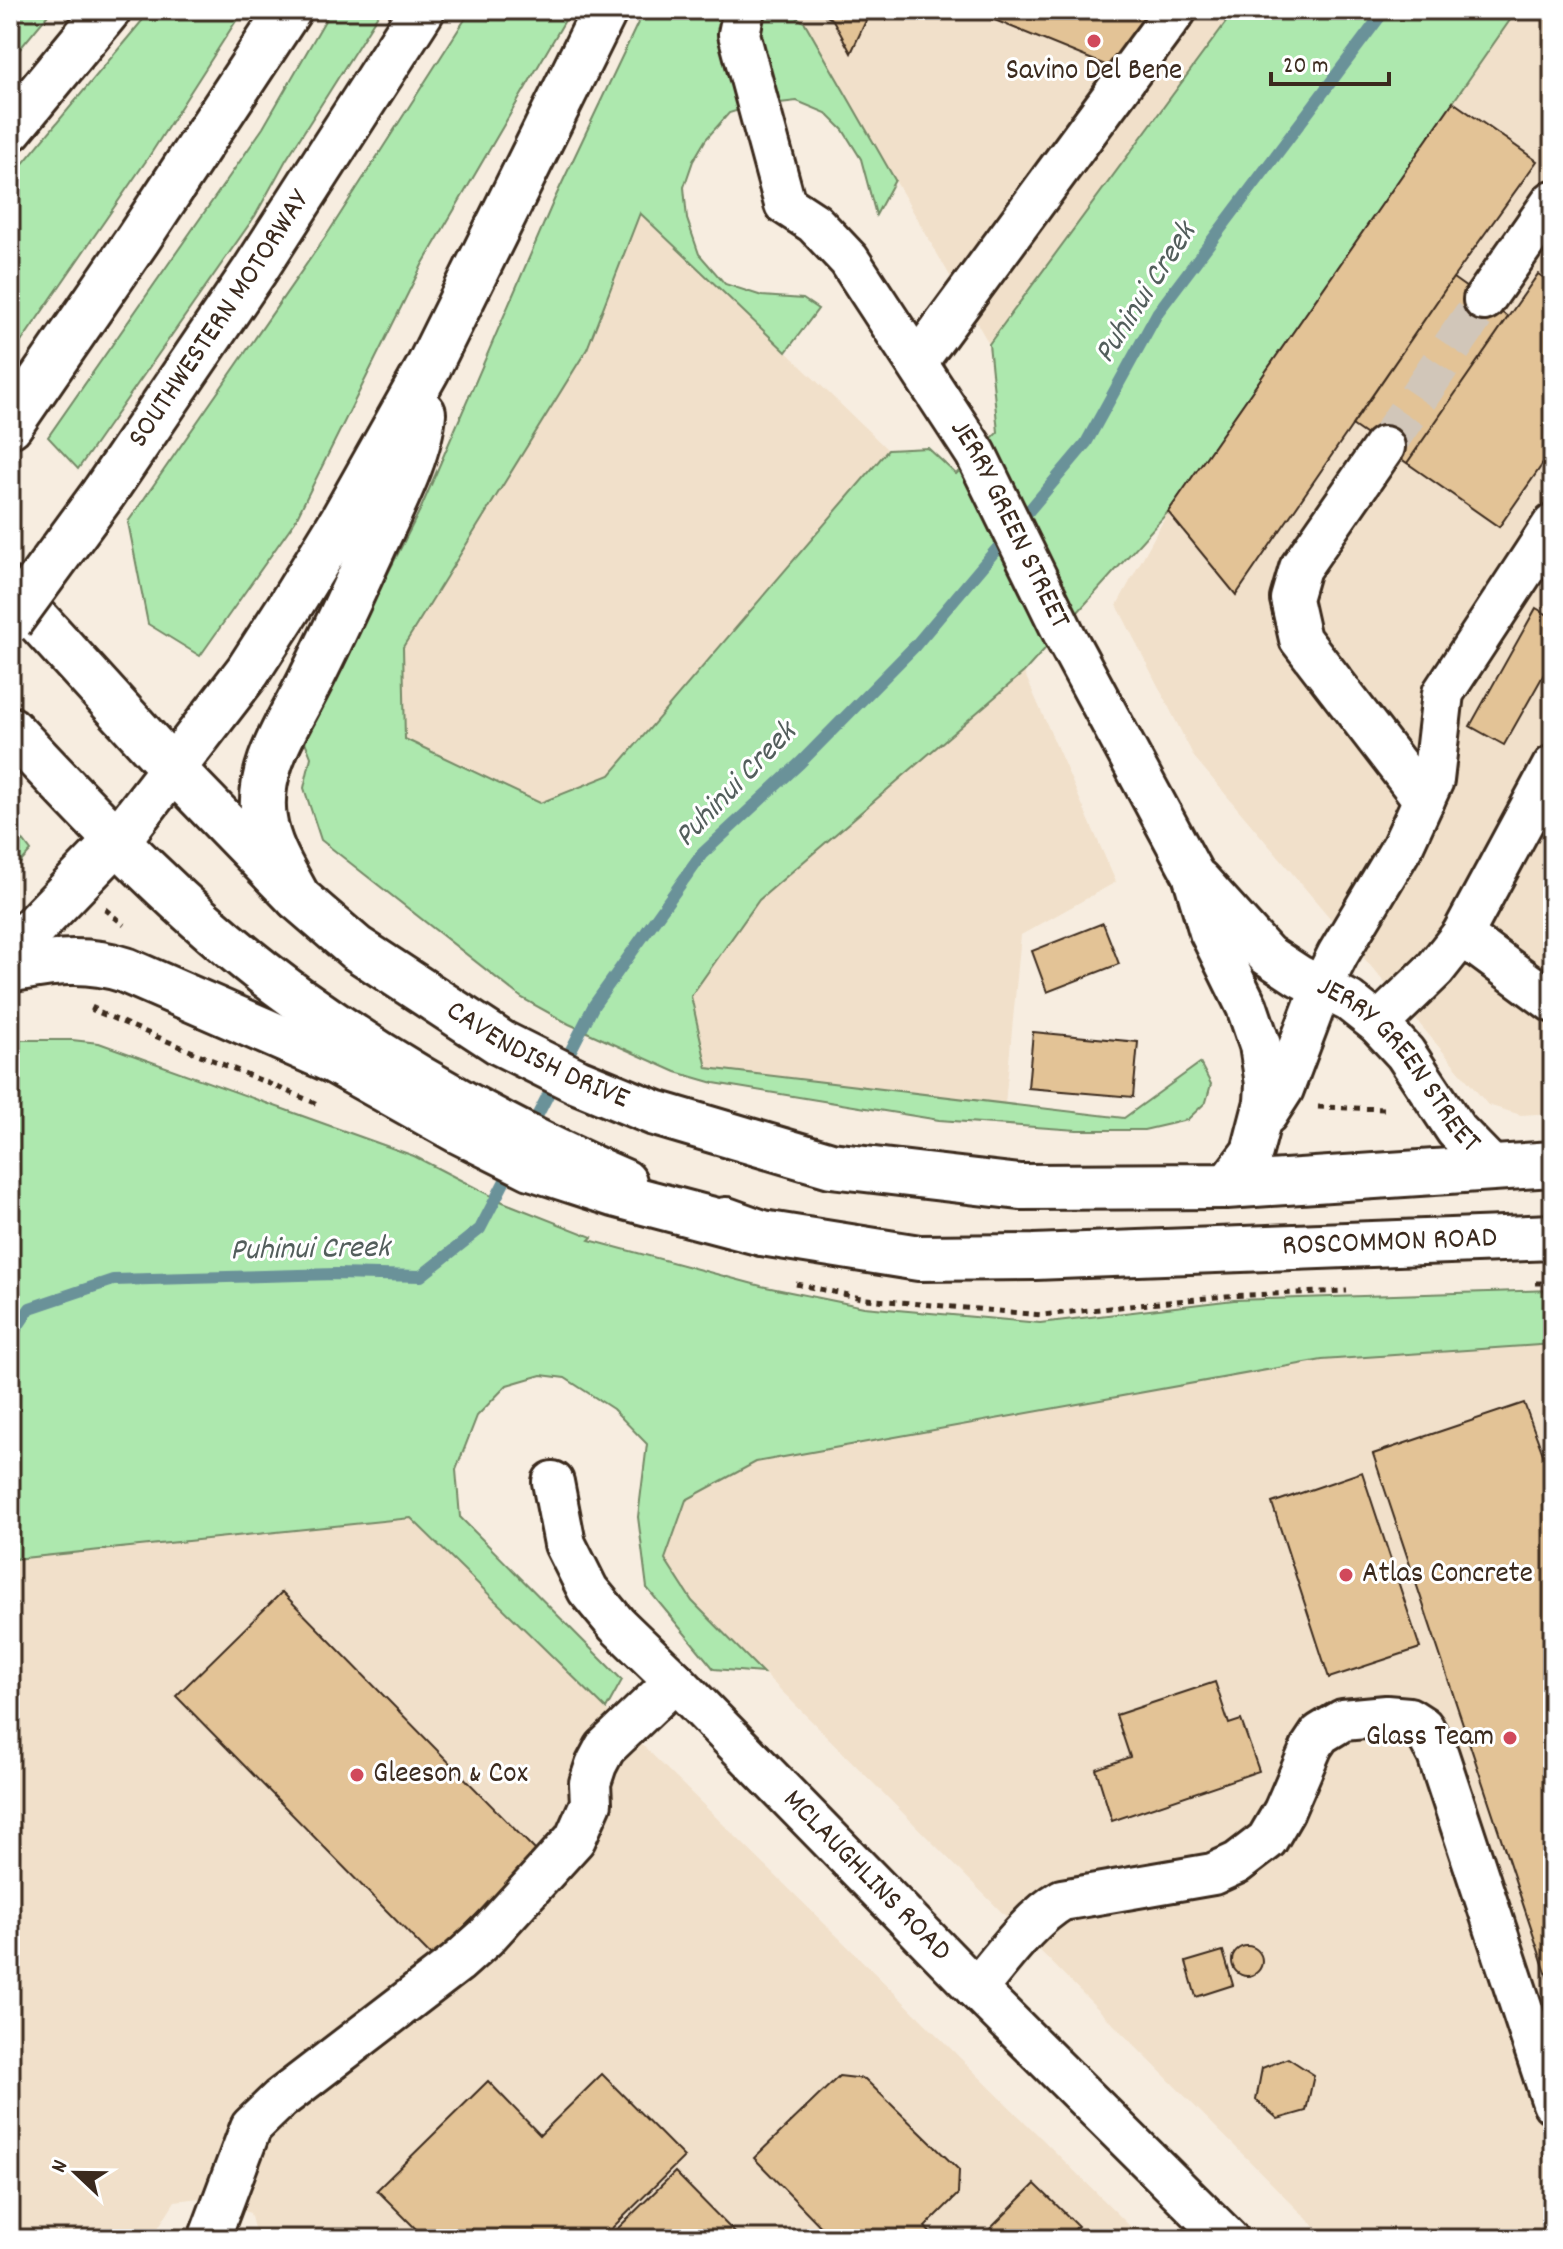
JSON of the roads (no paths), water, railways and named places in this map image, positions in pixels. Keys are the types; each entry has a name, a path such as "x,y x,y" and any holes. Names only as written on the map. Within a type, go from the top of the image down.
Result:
{"main road":[{"path":"10,129 108,10"},
{"path":"15,418 289,10"},
{"name":"SOUTHWESTERN MOTORWAY","path":"10,621 103,494 255,270 422,10"},
{"path":"10,952 117,841 248,671 288,609 342,521 427,370 605,10"},
{"path":"298,898 271,848 267,833 263,793 266,777 275,747 311,680 396,497 422,426 427,370"},
{"name":"CAVENDISH DRIVE","path":"10,590 173,769 298,898 356,948 501,1043 577,1081 655,1113 831,1165 1020,1187 1226,1186"},
{"path":"10,729 117,841 227,943 296,998 409,1071 464,1118"},
{"path":"10,970 71,961 99,962 125,970 464,1118"},
{"name":"ROSCOMMON ROAD","path":"464,1118 531,1167 618,1187 762,1233 919,1258 1034,1257 1553,1237"},
{"path":"1226,1186 1553,1164"}],"street":[{"name":"JERRY GREEN STREET","path":"744,10 739,34 785,204 814,223 849,260 976,454 1065,636 1193,874 1210,932 1247,1007 1260,1045 1266,1084 1252,1152 1226,1186"},
{"path":"917,362 1176,10"},
{"path":"1484,300 1553,201"},
{"path":"1384,447 1300,568 1291,599 1300,639 1424,800"},
{"path":"1260,1124 1283,1089 1322,986 1338,954 1402,847 1433,780 1443,693 1553,525"},
{"path":"1378,1024 1435,969 1462,935 1553,766"},
{"name":"JERRY GREEN STREET","path":"1193,874 1267,955 1299,976 1349,1001 1378,1024 1405,1053 1456,1130 1491,1166"},
{"path":"1462,935 1553,1002"},
{"name":"MCLAUGHLINS ROAD","path":"553,1482 565,1544 588,1590 617,1625 1228,2239"},
{"path":"209,2239 251,2127 280,2099 457,1963 486,1937 575,1839 591,1803 590,1783 605,1748 675,1681"},
{"path":"976,1989 1030,1927 1062,1900 1213,1874 1237,1863 1267,1840 1320,1734 1343,1720 1386,1716 1409,1718 1423,1727 1438,1755 1553,2103"}],"waterway":[{"name":"Puhinui Creek","path":"530,1130 594,1005 702,854 800,763 915,646 1086,443 1158,312 1385,10"},
{"name":"Puhinui Creek","path":"10,1338 30,1308 113,1280 336,1274 421,1276 480,1229 513,1165"}],"tunnel":[{"path":"1384,447 1484,300"}],"place":[{"name":"Savino Del Bene","path":"1094,41"},
{"name":"Atlas Concrete","path":"1346,1575"},
{"name":"Glass Team","path":"1510,1738"},
{"name":"Gleeson & Cox","path":"357,1775"}]}
